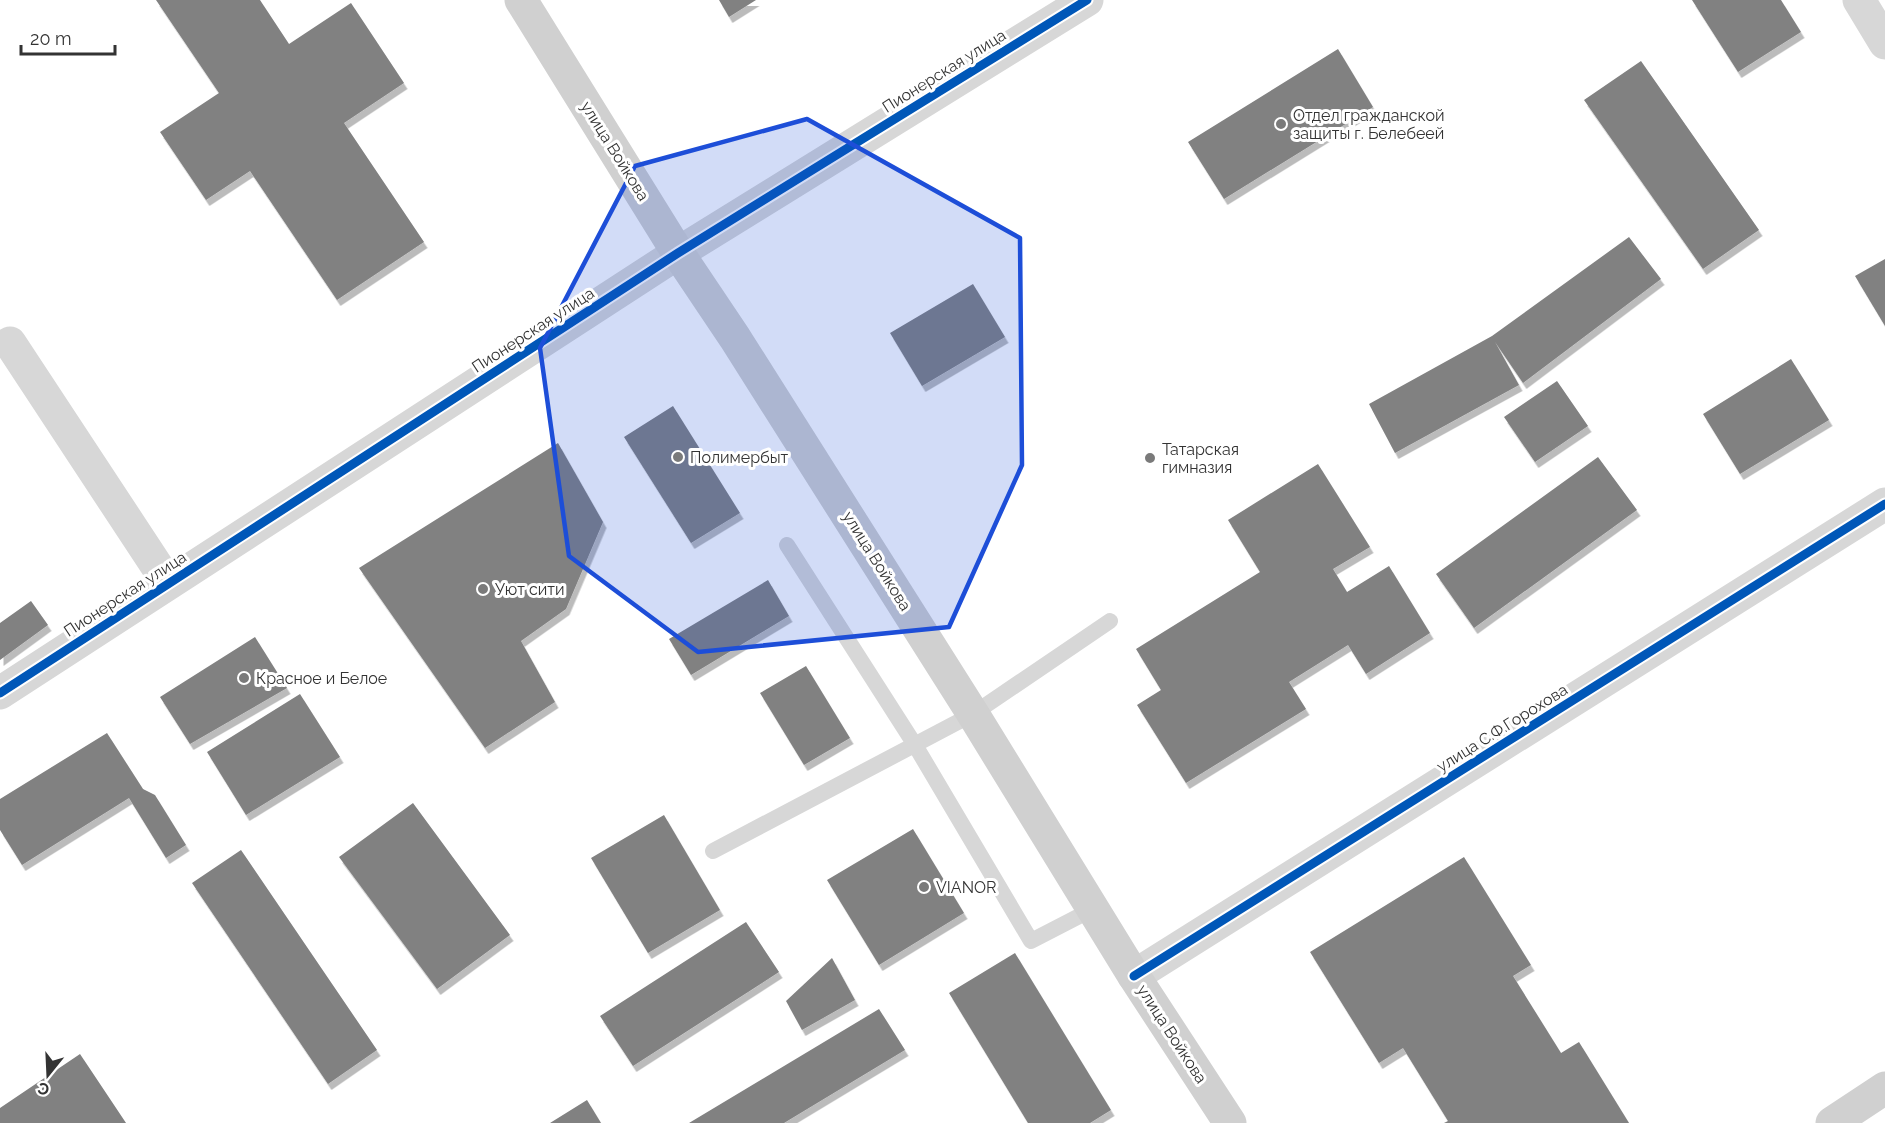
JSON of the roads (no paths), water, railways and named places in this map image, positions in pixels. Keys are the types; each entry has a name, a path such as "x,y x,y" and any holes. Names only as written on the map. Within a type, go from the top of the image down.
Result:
{"main road":[{"name":"улица Войкова","path":"521,0 678,253 735,338 973,714 1134,976 1230,1123"},
{"path":"1832,1123 1885,1088"}],"street":[{"name":"Пионерская улица","path":"0,693 678,253 1087,0"},
{"path":"1859,0 1885,43"},
{"path":"10,344 168,583"},
{"name":"улица С.Ф.Горохова","path":"1134,976 1885,504"}],"lane":[{"path":"788,545 915,745 1031,941 1093,909"},
{"path":"713,851 973,714 1110,621"}],"place":[{"name":"Отдел гражданской защиты г. Белебеей","path":"1281,124"},
{"name":"Полимербыт","path":"678,457"},
{"name":"Татарская гимназия","path":"1150,458"},
{"name":"Уют сити","path":"483,589"},
{"name":"Красное и Белое","path":"244,678"},
{"name":"VIANOR","path":"924,887"}]}
